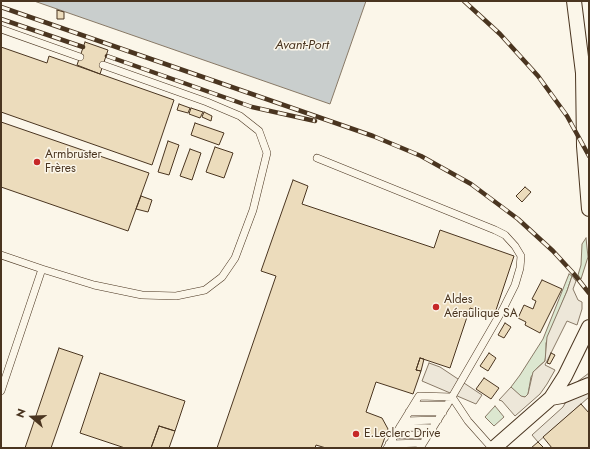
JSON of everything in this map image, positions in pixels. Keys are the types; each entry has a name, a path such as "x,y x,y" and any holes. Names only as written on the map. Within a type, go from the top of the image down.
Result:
{"street":[{"path":"574,1 583,73 584,146 589,209"},
{"path":"493,448 551,398 565,376 589,327"},
{"path":"551,398 562,396 589,384"}],"lane":[{"path":"1,29 80,57"},
{"path":"1,255 94,285 142,295 176,296 204,290 222,276 235,258 253,210 267,153 259,131 240,116 207,102 103,65"},
{"path":"317,158 495,230 505,235 515,246 521,256 520,268 515,285 503,309 452,397 421,446 388,446"},
{"path":"1,391 42,269"},
{"path":"388,446 419,396 452,397"},
{"path":"452,397 468,421 493,448"},
{"path":"414,404 447,405"},
{"path":"409,412 443,412"},
{"path":"404,421 438,420"},
{"path":"400,427 433,428"},
{"path":"395,436 428,435"}],"green space":[{"path":"586,238 588,257 581,279 578,275 581,265 582,244"},
{"path":"569,274 572,276 567,291 546,343 545,361 537,368 531,377 528,394 525,397 521,397 511,387 543,339"},
{"path":"495,406 504,417 494,426 485,417"}],"shaded area":[{"path":"572,276 576,281 573,289 578,300 582,302 582,309 577,325 567,321 545,365 555,370 540,394 515,416 502,401 499,400 511,387 521,396 525,397 528,394 533,372 545,361 547,337"},
{"path":"429,363 440,367 482,395 476,404 422,381"},
{"path":"589,373 589,397 538,442 532,435 563,407 577,382"}],"water":[{"name":"Avant-Port","path":"34,1 366,1 330,104"}],"building":[{"path":"57,10 64,12 64,19 57,19"},
{"path":"85,42 108,50 100,74 77,65"},
{"path":"1,47 47,63 49,56 174,100 152,165 1,112"},
{"path":"179,104 190,108 188,113 177,110"},
{"path":"191,108 203,112 200,118 189,114"},
{"path":"204,112 212,116 211,121 202,117"},
{"path":"1,122 149,173 128,231 1,187"},
{"path":"195,123 224,133 219,145 191,135"},
{"path":"168,141 179,145 169,175 158,172"},
{"path":"215,147 233,153 224,178 206,172"},
{"path":"190,149 201,153 192,180 180,176"},
{"path":"293,180 308,186 302,204 434,248 440,230 514,256 494,316 470,308 450,368 420,358 416,370 421,371 413,394 376,382 366,412 382,418 388,429 381,448 326,448 316,445 315,448 217,448 276,276 261,271"},
{"path":"525,187 531,192 522,202 516,196"},
{"path":"141,196 152,200 148,212 136,209"},
{"path":"542,280 562,289 540,333 525,325 526,322 518,318 524,305 533,309 536,301 532,299"},
{"path":"505,323 511,327 504,338 498,335"},
{"path":"59,348 83,356 51,448 25,448"},
{"path":"489,353 496,358 488,371 480,366"},
{"path":"551,353 555,355 550,364 547,363"},
{"path":"420,358 424,359 421,371 416,370"},
{"path":"100,373 185,401 175,431 159,426 151,448 125,448 80,433"},
{"path":"484,378 499,388 491,399 476,389"},
{"path":"581,404 589,413 589,448 552,448 543,437"},
{"path":"159,426 175,431 169,448 151,448"},
{"path":"538,442 544,448 531,448"}],"railway":[{"path":"464,1 500,34 538,76 567,116 589,156"},
{"path":"1,7 373,136 421,156 471,184 518,219 553,251 589,293"},
{"path":"1,19 83,47"},
{"path":"107,56 252,107 315,121"}],"place":[{"name":"Armbruster Frères","path":"37,162"},
{"name":"Aldes Aéraulique SA","path":"436,307"},
{"name":"E.Leclerc Drive","path":"356,434"}]}
